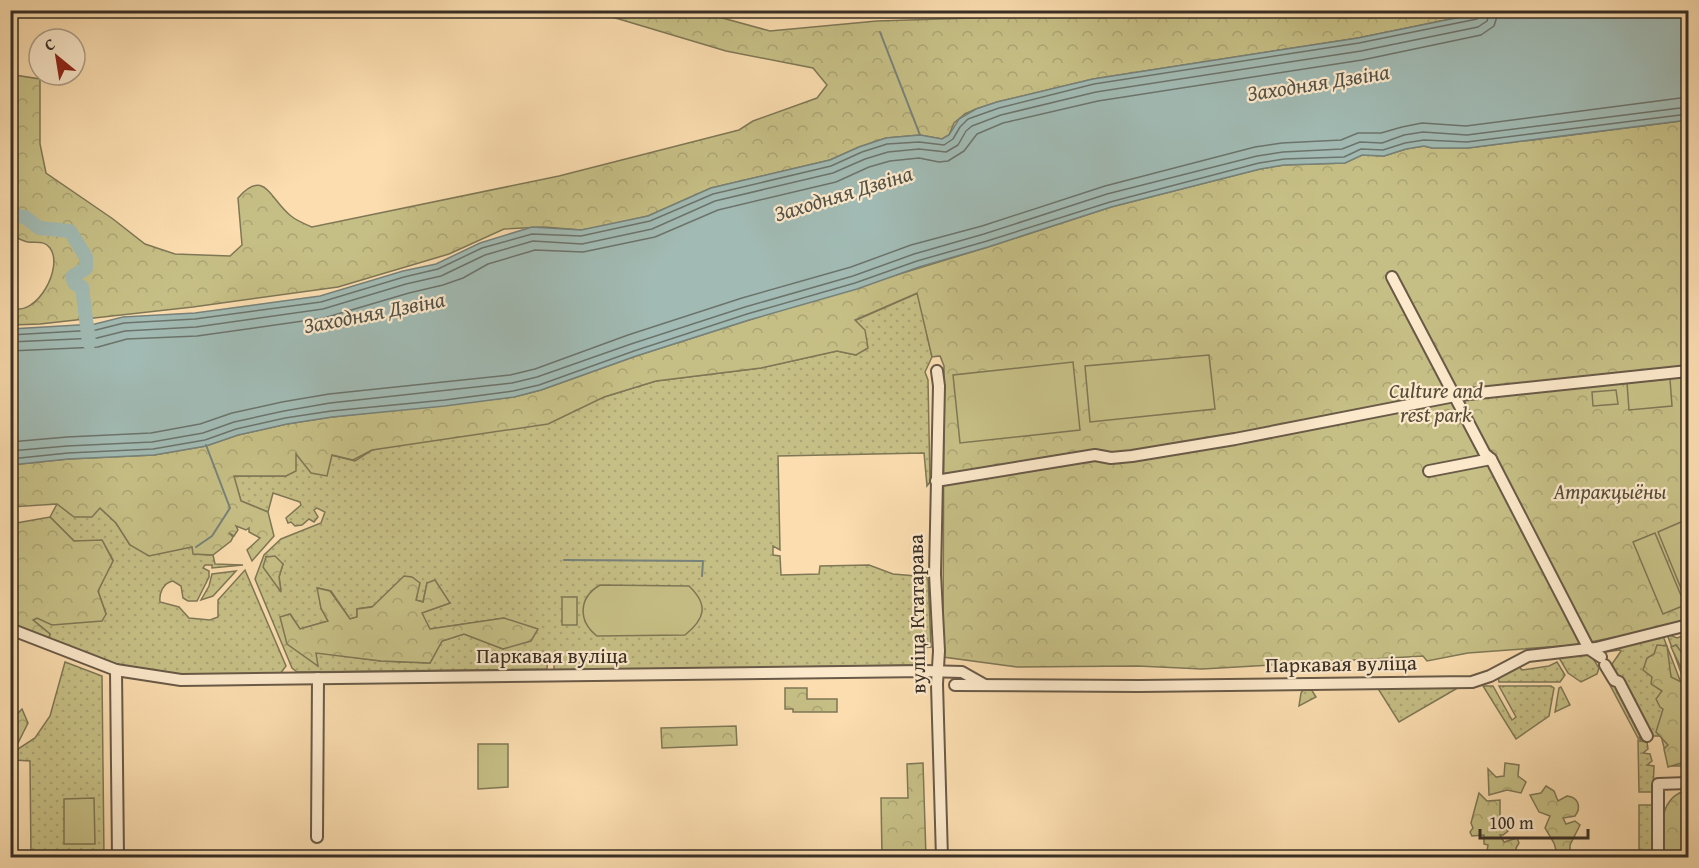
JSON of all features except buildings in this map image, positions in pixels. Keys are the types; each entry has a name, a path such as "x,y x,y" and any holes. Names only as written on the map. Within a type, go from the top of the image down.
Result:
{"street":[{"path":"1392,278 1453,396 1485,454 1491,459 1589,649 1603,661 1614,680 1619,682 1647,736"},
{"name":"вуліца Ктатарава","path":"937,371 939,386 935,574 942,858"},
{"path":"936,481 1095,455 1111,458 1132,456 1235,439 1453,396 1689,371"},
{"path":"1429,471 1491,459"},
{"name":"Паркавая вуліца","path":"955,685 1128,686 1472,682 1490,676 1528,656 1589,649 1689,626"},
{"name":"Паркавая вуліца","path":"10,629 116,670 181,680 938,672 968,674 985,685"},
{"path":"116,670 118,858"},
{"path":"317,837 318,678"},
{"path":"1658,858 1658,784 1689,783"}],"green space":[{"path":"1032,10 1490,11 1358,38 1093,79 997,102 965,114 954,123 949,135 942,139 920,135 886,138 830,160 711,188 648,216 596,228 581,230 544,227 504,229 449,254 338,287 193,307 40,324 11,325 10,288 12,308 21,309 30,305 46,288 53,267 53,256 48,245 26,241 11,235 10,125 16,126 14,75 27,77 27,87 40,87 40,144 46,173 145,244 175,254 230,256 242,245 238,198 255,185 267,189 291,216 312,227 559,176 739,130 753,121 817,98 827,85 813,68 726,51 592,11 697,11 770,31 877,21 1004,17"},
{"name":"Culture and rest park","path":"1688,120 1688,622 1576,645 1468,653 1427,661 1423,656 1202,669 1138,666 1017,667 943,657 944,366 940,356 932,357 917,293 855,320 865,330 868,348 856,355 837,351 761,368 656,381 604,397 548,424 372,450 353,460 332,455 327,476 311,473 296,454 296,471 286,476 234,476 241,501 268,512 274,536 252,561 247,550 260,538 249,532 249,528 246,530 236,526 238,530 234,536 229,533 233,537 231,541 213,555 193,554 192,547 149,556 130,545 116,523 100,508 92,517 74,517 57,504 11,507 11,465 68,459 154,455 206,446 238,435 287,424 514,397 749,320 1111,207 1260,169 1284,165 1345,163 1362,155 1384,156 1424,146 1468,148"},
{"path":"918,293 932,357 925,372 928,380 930,482 927,486 924,453 778,456 780,550 773,546 773,555 780,556 781,575 819,574 820,566 869,565 893,574 928,577 931,647 921,648 921,665 554,671 557,654 548,654 547,669 297,672 292,668 255,579 264,555 281,539 321,523 325,512 317,508 314,510 318,517 314,522 309,519 302,525 295,526 291,522 288,523 286,518 301,505 300,502 273,493 268,512 241,501 233,476 286,476 296,453 331,455 355,461 372,450 604,397 656,381 761,368 837,351 856,355 854,321","holes":["266,557 283,564 279,577 281,590","427,583 450,603 421,613 430,629 504,618 503,649 464,634 442,641 430,663 381,661 315,652 317,666 290,614 300,629 328,621 321,608 318,588 331,591 350,619 357,617 357,609 416,600 423,602"]},
{"path":"1209,355 1215,409 1090,422 1085,366"},
{"path":"1073,362 1080,430 960,443 953,375"},
{"path":"1670,379 1672,406 1629,410 1627,383"},
{"path":"1616,390 1618,404 1593,406 1592,392"},
{"path":"57,504 100,508 116,523 130,545 192,546 194,554 213,555 215,564 243,565 212,568 212,565 205,565 203,568 209,571 209,577 197,601 188,601 183,598 181,586 173,581 162,589 160,602 179,607 189,618 210,620 218,617 218,600 245,570 286,666 280,674 180,676 116,664 49,638 50,634 33,620 106,614 98,591 113,560 103,542 74,541 50,517"},
{"path":"50,517 74,541 102,540 113,561 98,591 106,614 102,621 52,625 37,618 33,620 50,634 49,638 11,623 11,524"},
{"path":"1688,519 1688,603 1687,603 1658,532"},
{"path":"1655,533 1685,605 1663,614 1633,542"},
{"path":"275,556 283,564 279,577 281,592 263,567 266,557"},
{"path":"236,571 213,596 201,600 209,586 212,574"},
{"path":"404,576 412,577 420,583 416,600 423,602 427,583 435,580 450,603 422,613 430,629 504,618 538,629 531,641 503,649 464,634 442,641 430,663 381,661 316,653 318,666 287,644 280,617 290,614 300,629 328,621 321,608 317,588 330,591 350,619 357,617 357,609 372,607"},
{"path":"600,585 689,586 700,599 702,612 697,623 685,635 597,636 586,624 583,610 588,596"},
{"path":"562,597 577,597 577,625 562,625"},
{"path":"1667,634 1677,638 1688,634 1688,692"},
{"path":"1663,636 1688,701 1688,766 1669,766 1661,736 1651,736 1612,664 1621,651 1606,652 1605,650"},
{"path":"1657,645 1667,646 1671,677 1681,682 1687,680 1671,647 1676,645 1688,661 1688,719 1683,719 1688,729 1688,761 1668,767 1664,749 1668,745 1656,732 1663,709 1656,699 1662,691 1651,684 1652,677 1643,670 1647,658 1654,654"},
{"path":"1589,652 1599,668 1597,674 1581,682 1568,673 1558,656"},
{"path":"65,662 102,676 104,857 31,857 30,761 15,760 15,751 35,738 50,716"},
{"path":"1557,662 1565,675 1560,682 1499,682 1498,677 1518,665 1522,670 1549,666"},
{"path":"1617,684 1644,735 1638,738 1610,685"},
{"path":"1461,686 1399,722 1377,687"},
{"path":"1483,686 1493,686 1512,720 1516,717 1499,686 1551,686 1554,688 1549,716 1516,739"},
{"path":"1561,687 1570,705 1555,712 1559,688"},
{"path":"785,688 807,688 807,699 837,699 837,712 793,712 793,709 785,709"},
{"path":"1304,689 1311,689 1316,697 1299,706 1301,693"},
{"path":"22,709 28,723 11,752 11,720"},
{"path":"736,726 737,745 662,748 661,728"},
{"path":"1643,736 1640,741 1647,742 1648,749 1643,753 1650,754 1652,761 1647,765 1654,766 1653,792 1639,792 1638,740"},
{"path":"478,744 508,744 508,787 478,789"},
{"path":"923,763 926,857 882,857 881,798 908,798 907,764"},
{"path":"1505,763 1519,765 1518,776 1526,782 1521,793 1507,790 1489,795 1488,769 1496,777 1504,776"},
{"path":"1546,786 1554,791 1558,801 1567,796 1574,798 1578,803 1575,816 1563,818 1566,824 1575,821 1580,825 1570,845 1570,856 1572,857 1558,857 1554,843 1545,828 1550,816 1539,812 1530,795 1541,793"},
{"path":"1688,790 1688,857 1663,857 1662,827 1666,808 1670,800"},
{"path":"1479,793 1487,801 1500,800 1500,819 1508,831 1500,835 1504,842 1517,838 1518,857 1486,857 1488,845 1484,844 1484,835 1472,836 1471,823"},
{"path":"94,798 95,844 64,844 64,799"},
{"path":"1639,805 1653,805 1653,857 1639,857"}],"water":[{"name":"Заходняя Дзвіна","path":"1490,11 1688,11 1688,120 1468,148 1424,146 1384,156 1362,155 1345,163 1284,165 1260,169 1111,207 919,267 857,289 749,320 514,397 287,424 238,435 206,446 154,455 68,459 11,465 11,329 95,324 123,317 195,313 320,296 403,271 436,264 480,243 532,227 581,230 648,216 711,188 830,160 886,138 920,135 942,139 949,135 959,119 976,109 997,102 1093,79 1358,38"}],"waterway":[{"path":"880,32 920,135"},
{"path":"10,215 25,217 39,228 70,231 86,257 86,268 72,277 75,284 82,287 89,343"},
{"path":"196,547 212,536 230,508 206,445"},
{"path":"564,560 703,561 702,576"}],"park label":[{"name":"Атракцыёны","path":"1610,492"}]}
